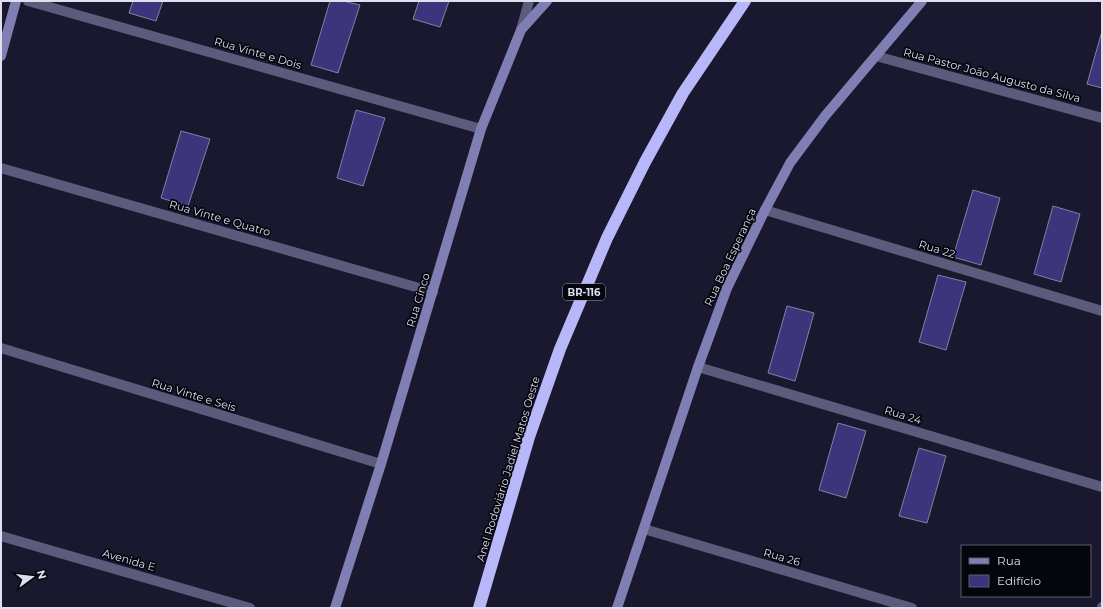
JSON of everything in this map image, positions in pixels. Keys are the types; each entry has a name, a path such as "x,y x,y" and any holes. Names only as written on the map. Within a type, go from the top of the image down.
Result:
{"highway":[{"name":"Anel Rodoviário Jadiel Matos Oeste","path":"479,608 529,437 560,349 607,238 645,162 683,93 745,1"}],"street":[{"path":"1,56 16,1"},
{"name":"Rua Vinte e Dois","path":"28,1 481,129"},
{"name":"Rua Cinco","path":"335,608 381,464 481,129 521,30 529,1"},
{"path":"521,30 547,1"},
{"name":"Rua Boa Esperança","path":"617,608 698,367 727,288 765,210 790,163 825,116 922,1"},
{"name":"Rua Pastor João Augusto da Silva","path":"876,56 1102,118"},
{"name":"Rua Vinte e Quatro","path":"1,168 433,292"},
{"name":"Rua 22","path":"765,210 1102,311"},
{"name":"Rua Vinte e Seis","path":"1,348 381,464"},
{"name":"Rua 24","path":"698,367 1102,487"},
{"name":"Rua 26","path":"644,529 912,608"},
{"name":"Avenida E","path":"1,536 250,608"}],"building":[{"path":"133,1 163,1 156,21 129,13"},
{"path":"330,1 343,1 360,5 338,73 311,65"},
{"path":"419,1 449,1 440,27 413,19"},
{"path":"1102,31 1102,88 1087,84"},
{"path":"356,110 385,118 363,186 337,178"},
{"path":"181,131 210,139 188,206 161,198"},
{"path":"973,190 1000,198 981,265 953,257"},
{"path":"1053,206 1080,214 1061,282 1034,274"},
{"path":"938,275 966,282 946,350 919,342"},
{"path":"787,306 814,313 795,381 768,373"},
{"path":"838,423 866,431 846,498 819,490"},
{"path":"919,448 946,456 927,523 899,516"}]}
